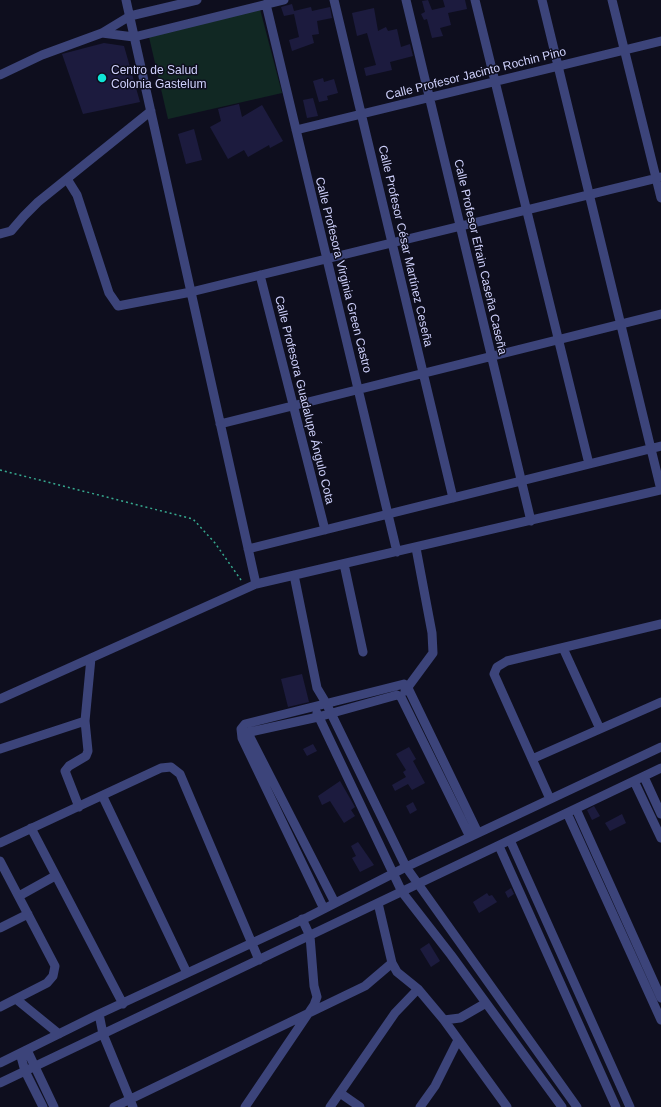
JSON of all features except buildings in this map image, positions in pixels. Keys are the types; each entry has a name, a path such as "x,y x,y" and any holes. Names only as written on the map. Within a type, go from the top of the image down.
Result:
{"street":[{"path":"126,0 248,549 251,586"},
{"path":"0,75 42,55 102,33 130,16 196,0"},
{"path":"102,33 134,37 284,0"},
{"name":"Calle Profesor César Martínez Ceseña","path":"334,0 453,498"},
{"name":"Calle Profesor Efrain Caseña Caseña","path":"406,0 531,521"},
{"path":"475,0 589,464"},
{"path":"0,700 251,586 661,490 542,0"},
{"path":"612,0 659,178 661,198"},
{"name":"Calle Profesora Virginia Green Castro","path":"266,4 397,552"},
{"name":"Calle Profesor Jacinto Rochin Pino","path":"296,130 661,41"},
{"path":"0,234 11,232 24,216 151,111"},
{"path":"67,179 77,195 109,293 118,306 191,292 659,178"},
{"name":"Calle Profesora Guadalupe Ángulo Cota","path":"260,275 325,530"},
{"path":"220,424 661,314"},
{"path":"248,549 661,446"},
{"path":"401,697 407,686 433,653 432,633 416,548"},
{"path":"344,564 363,652"},
{"path":"294,575 317,688 326,703 406,867 417,885 577,1107"},
{"path":"550,799 494,674 497,667 507,661 661,624"},
{"path":"563,648 600,729"},
{"path":"79,807 65,771 69,766 86,756 88,751 85,721 91,658"},
{"path":"324,908 242,738 241,729 245,724 399,683 407,686 474,835"},
{"path":"334,903 250,737 250,732 256,729 318,717 391,695 397,695 401,697 474,835"},
{"path":"532,759 661,702"},
{"path":"314,706 402,892 562,1107"},
{"path":"0,749 85,721"},
{"path":"0,1063 99,1014 302,919 393,875 406,867 661,747"},
{"path":"0,843 161,768 172,767 180,774 259,960"},
{"path":"0,1083 661,768"},
{"path":"644,777 661,814"},
{"path":"634,781 661,838"},
{"path":"103,796 187,973"},
{"path":"576,809 661,998"},
{"path":"566,814 661,1020"},
{"path":"31,828 123,1004"},
{"path":"510,840 630,1107"},
{"path":"499,846 616,1107"},
{"path":"0,861 55,966 53,976 47,983 0,1007"},
{"path":"19,896 55,876"},
{"path":"378,903 392,963 397,972 418,989 444,1020 507,1107"},
{"path":"0,928 28,914"},
{"path":"245,1107 314,1006 317,997 314,986 310,936 302,919"},
{"path":"114,1107 132,1103 366,986 392,963"},
{"path":"330,1107 395,1013 418,989"},
{"path":"16,999 59,1034"},
{"path":"444,1020 460,1018 486,1003"},
{"path":"99,1014 103,1034 132,1103"},
{"path":"420,1107 435,1086 458,1040"},
{"path":"23,1052 43,1107"},
{"path":"29,1069 54,1107"},
{"path":"340,1093 360,1107"}],"path":[{"path":"0,470 193,519 216,543 251,586"}],"green space":[{"path":"260,9 282,93 168,119 149,37"}],"place":[{"name":"Centro de Salud Colonia Gastelum","path":"102,78"}]}
